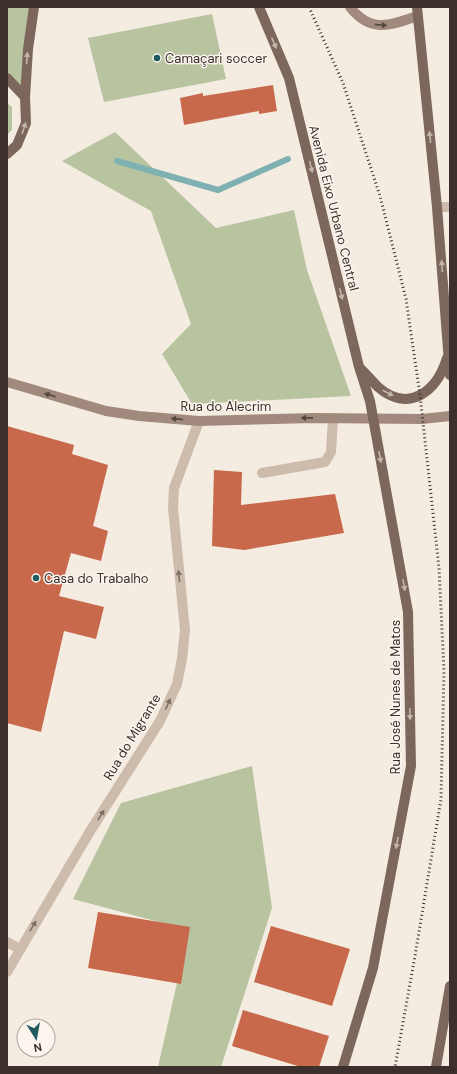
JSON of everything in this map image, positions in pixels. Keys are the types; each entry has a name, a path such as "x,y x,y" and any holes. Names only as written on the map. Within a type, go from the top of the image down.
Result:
{"main road":[{"path":"7,154 17,145 24,131 28,49 34,7"},
{"name":"Avenida Eixo Urbano Central","path":"259,7 289,78 359,367 374,418"},
{"path":"350,7 364,21 372,24 387,25 417,11 437,207 450,375"},
{"path":"7,78 25,97"},
{"path":"359,367 378,387 389,394 401,398 420,396 432,387 439,378 448,354"},
{"name":"Rua do Alecrim","path":"7,382 106,411 139,416 199,421 334,418 422,419 450,416"},
{"name":"Rua José Nunes de Matos","path":"343,1067 373,968 411,766 408,612 374,418"},
{"path":"436,1067 450,986"}],"street":[{"path":"437,207 450,207"},
{"path":"262,472 326,462 331,452 334,418"},
{"name":"Rua do Migrante","path":"7,972 89,833 160,721 177,684 182,659 185,630 173,508 174,488 199,421"},
{"path":"7,942 20,949"}],"green space":[{"path":"9,7 32,7 22,97 7,81 7,10"},
{"name":"Camaçari soccer","path":"212,14 226,79 104,102 88,38"},
{"path":"7,103 12,107 12,130 7,135"},
{"path":"115,132 216,228 294,210 307,270 351,396 192,404 162,354 191,324 151,211 62,161"},
{"path":"252,766 272,908 221,1067 158,1067 189,930 73,899 121,803"}],"building":[{"path":"273,85 277,111 259,114 259,111 184,125 180,98 203,93 203,96"},
{"name":"Casa do Trabalho","path":"7,426 74,445 72,454 108,465 93,526 108,531 101,561 71,553 59,596 104,607 96,639 64,631 41,732 7,723"},
{"path":"214,470 242,472 241,505 335,494 344,533 244,550 212,546"},
{"path":"98,912 190,927 181,984 88,968"},
{"path":"271,926 350,949 332,1006 254,982"},
{"path":"243,1010 329,1036 319,1067 301,1067 232,1046"}],"waterway":[{"path":"117,161 218,190 288,159"}],"railway":[{"path":"309,7 343,83 380,196 406,299 420,395 439,568 444,671 441,799 395,1067"}],"place":[{"name":"Camaçari soccer","path":"157,58"},
{"name":"Casa do Trabalho","path":"36,578"}]}
